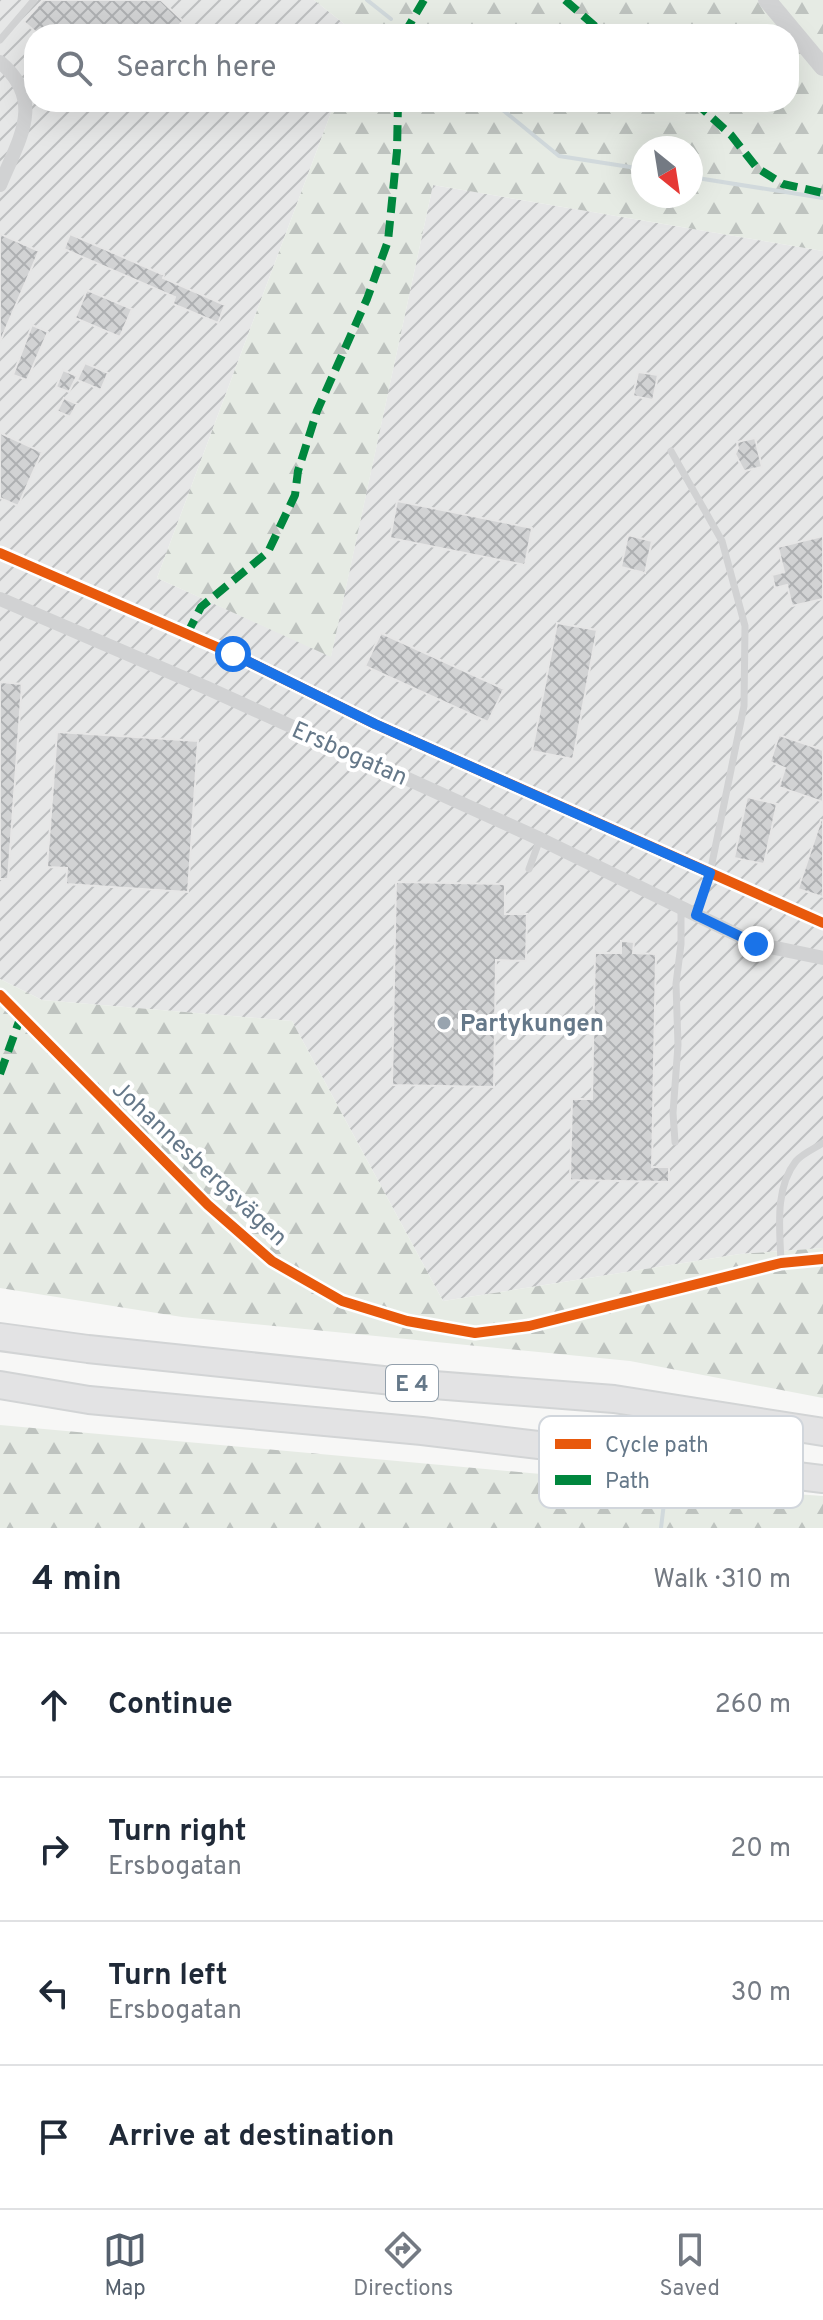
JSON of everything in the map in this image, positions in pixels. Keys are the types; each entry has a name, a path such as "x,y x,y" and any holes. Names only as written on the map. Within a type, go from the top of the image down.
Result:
{"highway":[{"name":"E 4","path":"0,1337 421,1384 614,1399 722,1416"},
{"name":"E 4","path":"0,1385 89,1400 539,1445"},
{"path":"0,1395 89,1400"},
{"name":"E 4","path":"803,1429 823,1432"},
{"name":"E 4","path":"803,1477 823,1479"}],"street":[{"path":"767,0 787,24"},
{"path":"799,38 823,67"},
{"path":"0,62 24,91"},
{"path":"0,185 26,120 25,112"},
{"name":"Ersbogatan","path":"0,599 207,688 540,839 756,944 823,958"},
{"name":"Johannesbergsvägen","path":"0,995 208,1205 272,1261 342,1301 407,1321 475,1333 529,1326 781,1263 823,1259"}],"lane":[{"path":"0,40 34,0"},
{"path":"671,451 722,541 745,626 744,706 710,873 696,915"},
{"path":"529,869 540,839"},
{"path":"675,1142 676,984 681,908"},
{"path":"781,1263 780,1206 785,1184 797,1160 823,1143"}],"shaded area":[{"path":"0,0 314,0 344,24 24,24 24,112 331,112 157,578 331,656 433,185 823,251 823,1248 740,1254 443,1301 292,1021 42,1000 0,979"}],"green space":[{"path":"314,0 823,0 823,251 433,185 331,657 157,578 331,112 799,112 799,24 344,24"},
{"path":"0,979 42,1000 292,1021 443,1301 740,1254 823,1248 823,1398 630,1361 182,1317 0,1288"},
{"path":"0,1425 539,1474 539,1508 803,1508 803,1495 823,1496 823,1528 0,1528"}],"building":[{"path":"43,0 161,0 183,21 180,24 24,22"},
{"path":"0,234 39,251 0,342"},
{"path":"70,234 225,305 218,323 173,304 175,297 64,249"},
{"path":"87,290 132,309 120,337 75,318"},
{"path":"32,325 48,332 27,380 13,375"},
{"path":"85,363 108,373 101,390 77,380"},
{"path":"63,370 77,376 69,392 56,387"},
{"path":"638,372 658,375 653,400 633,396"},
{"path":"64,398 77,404 70,417 57,411"},
{"path":"0,433 42,452 18,506 0,498"},
{"path":"755,438 762,467 744,471 735,454 737,442"},
{"path":"397,501 532,528 525,565 390,538"},
{"path":"628,535 652,541 645,573 621,567"},
{"path":"823,536 823,599 792,606 787,585 775,588 772,575 784,572 778,547"},
{"path":"557,623 597,630 573,759 532,751"},
{"path":"381,633 504,689 488,722 365,666"},
{"path":"0,682 22,684 8,879 0,879"},
{"path":"57,732 198,741 188,892 66,884 67,868 47,867"},
{"path":"779,735 823,750 823,802 779,787 785,768 770,762"},
{"path":"747,797 777,804 764,864 734,858"},
{"path":"823,820 823,897 798,889"},
{"name":"Partykungen","path":"396,882 505,884 505,914 527,914 526,961 496,960 494,1087 392,1085"},
{"path":"621,941 634,942 633,953 656,954 652,1167 669,1167 669,1182 570,1180 572,1099 592,1099 595,953 621,953"}],"waterway":[{"path":"367,0 391,19"},
{"path":"505,112 559,156 631,167"},
{"path":"703,179 823,198"},
{"path":"661,1528 663,1508"}],"marked path":[{"path":"410,24 424,0"},
{"path":"565,0 593,24"},
{"path":"187,634 201,607 268,552 295,495 298,471 317,411 367,299 388,241 398,112"},
{"path":"706,112 731,135 757,168 783,184 823,193"},
{"path":"0,1074 21,1016"}],"cycle path":[{"path":"0,553 233,654 375,724 823,923"},
{"path":"0,995 208,1205 272,1261 342,1301 407,1321 475,1333 529,1326 781,1263 823,1259"}],"place":[{"name":"Partykungen","path":"444,1023"}],"route":[{"path":"233,654 375,724 710,873 696,915 756,944"}]}
